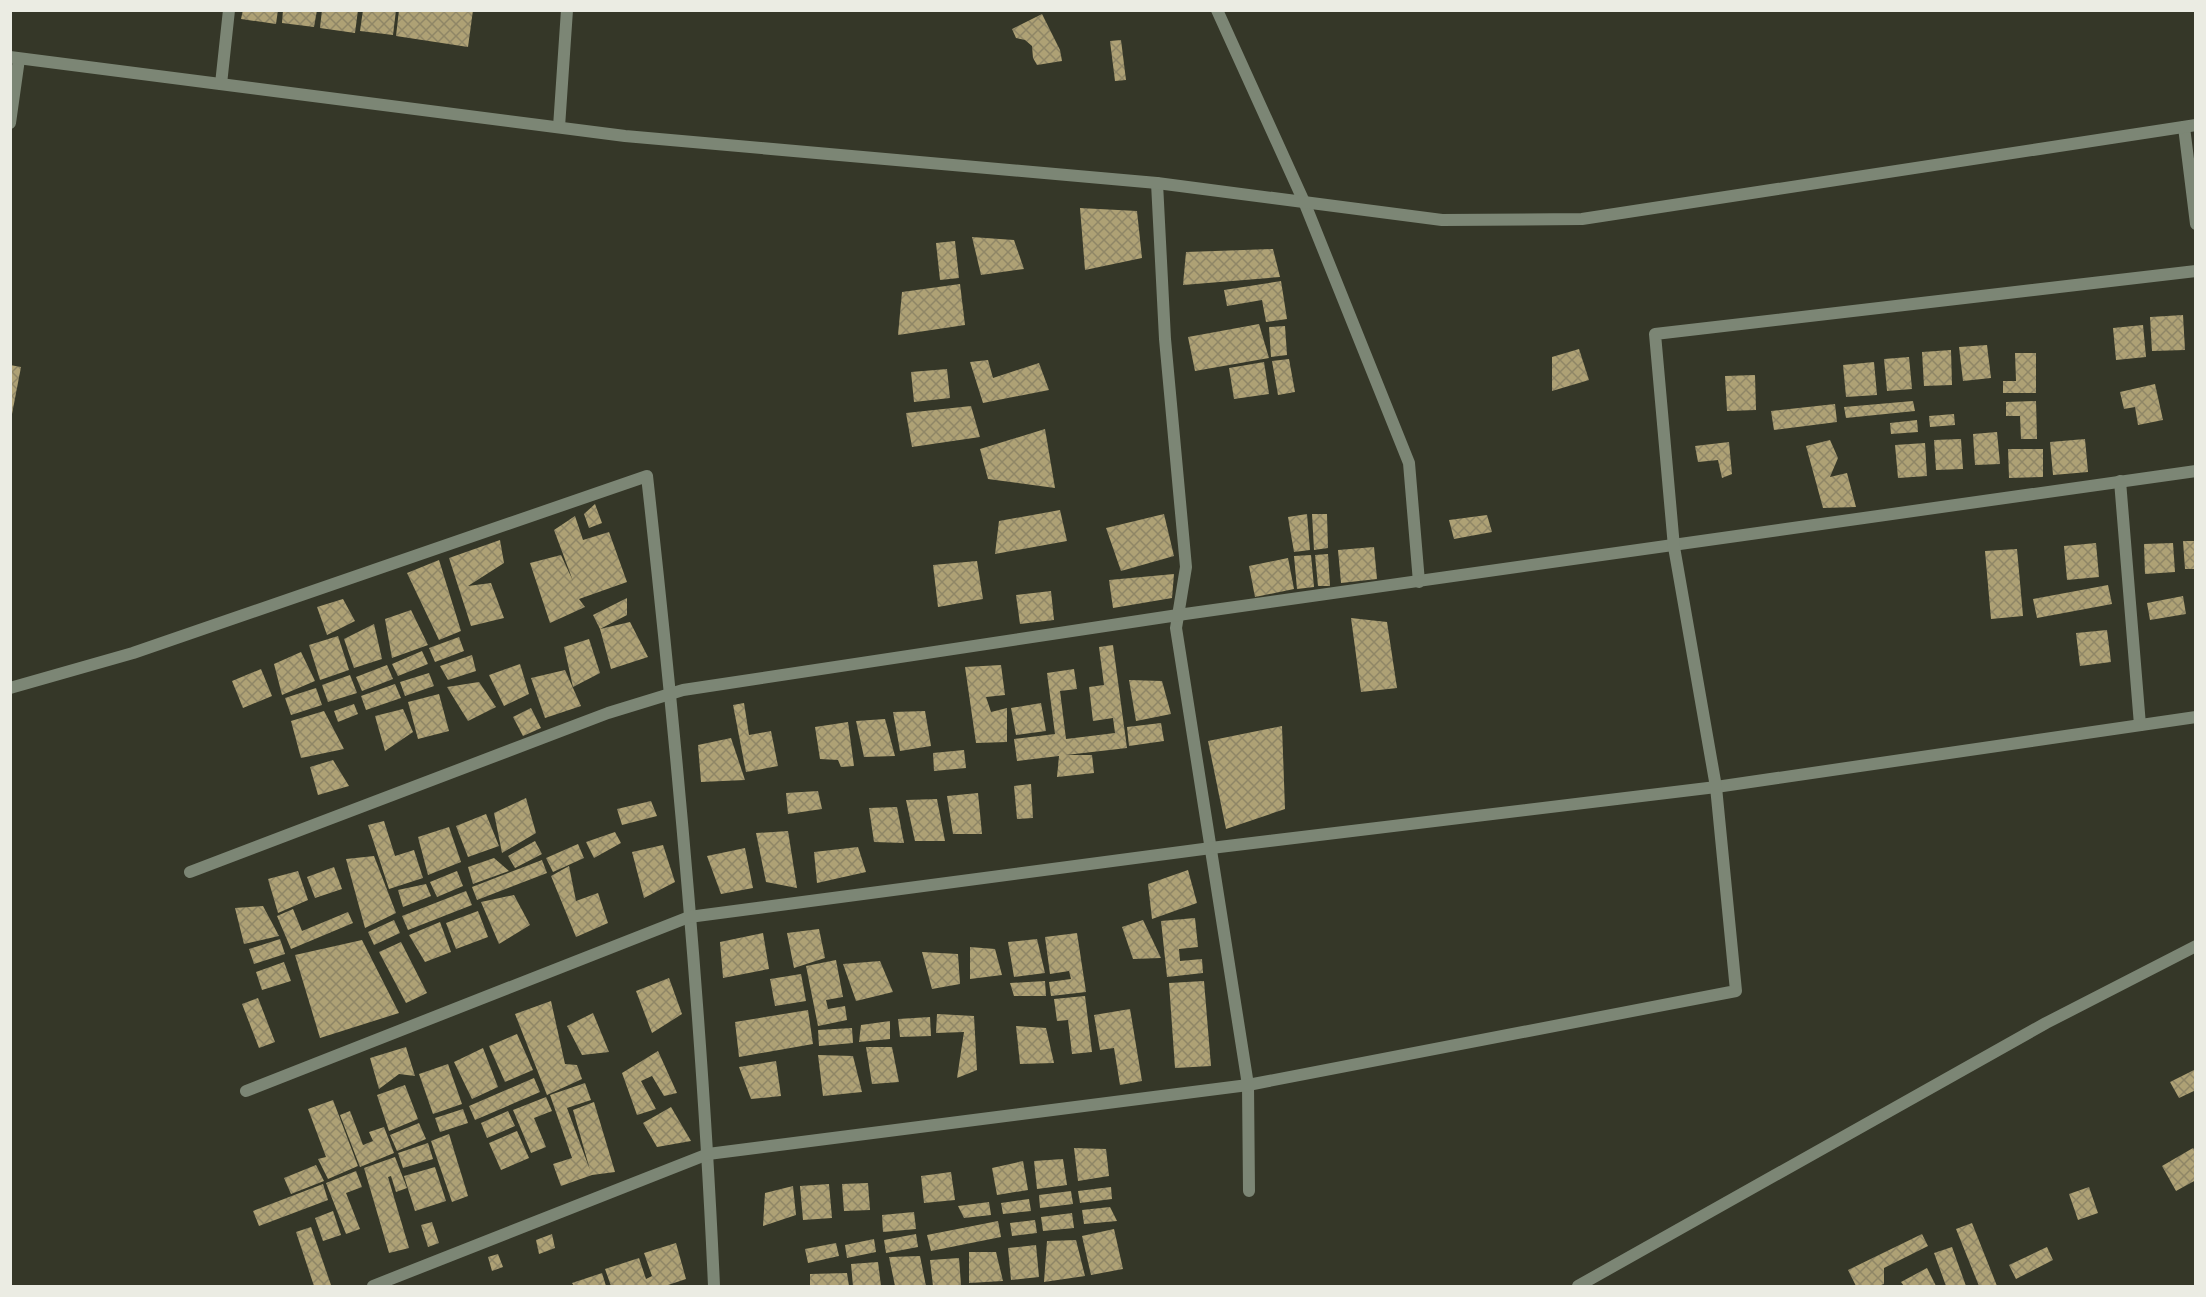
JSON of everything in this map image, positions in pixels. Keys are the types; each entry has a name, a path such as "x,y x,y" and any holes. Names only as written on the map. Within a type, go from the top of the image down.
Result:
{"street":[{"path":"221,84 229,10"},
{"path":"559,127 567,10"},
{"path":"1217,10 1305,204 1409,464 1419,582"},
{"path":"10,123 15,58 657,140 1157,183 1442,220 1582,219 2190,126 2191,204 2196,224"},
{"path":"1157,183 1165,339 1185,567 1176,628 1248,1085 1249,1191"},
{"path":"373,1287 708,1154 1248,1085 1736,991 1716,787 1674,547 1654,334 2196,271"},
{"path":"190,872 608,713 671,694 1178,615 1674,547 2196,471"},
{"path":"10,688 133,652 647,476 671,694 708,1154 714,1287"},
{"path":"2120,481 2140,725"},
{"path":"246,1091 689,917 1211,848 1716,787 2196,717"},
{"path":"1578,1287 2046,1023 2196,946"}],"building":[{"path":"243,10 278,10 276,24 241,19"},
{"path":"283,10 317,10 314,27 282,23"},
{"path":"322,10 358,10 355,33 320,28"},
{"path":"363,10 396,10 393,35 360,31"},
{"path":"399,10 473,10 468,47 396,36"},
{"path":"1042,14 1060,50 1062,61 1037,65 1033,58 1032,46 1025,40 1016,38 1012,29"},
{"path":"1121,40 1126,80 1115,81 1110,41"},
{"path":"1080,208 1137,211 1142,258 1085,270"},
{"path":"972,237 1014,240 1024,269 981,275"},
{"path":"955,241 959,278 940,280 936,243"},
{"path":"1273,249 1280,277 1183,285 1186,252"},
{"path":"1281,281 1287,319 1266,322 1262,300 1227,306 1224,290"},
{"path":"960,284 965,325 898,335 902,292"},
{"path":"2183,315 2185,350 2152,351 2150,317"},
{"path":"1259,324 1269,358 1195,371 1188,337"},
{"path":"2143,325 2146,357 2116,360 2113,328"},
{"path":"1285,326 1287,355 1271,357 1269,327"},
{"path":"1987,345 1991,378 1963,381 1959,347"},
{"path":"1579,349 1589,380 1552,391 1552,357"},
{"path":"1951,350 1952,385 1924,386 1922,352"},
{"path":"2015,353 2036,353 2036,393 2003,393 2003,381 2016,381"},
{"path":"1909,357 1912,389 1887,391 1884,359"},
{"path":"1289,359 1295,392 1278,395 1272,361"},
{"path":"988,360 993,378 1039,363 1049,390 983,403 970,362"},
{"path":"1264,362 1269,394 1234,399 1229,368"},
{"path":"1874,362 1877,395 1846,397 1843,365"},
{"path":"10,365 21,367 12,414 10,414"},
{"path":"947,369 950,398 914,402 911,372"},
{"path":"1755,375 1756,410 1727,411 1725,376"},
{"path":"2155,384 2163,420 2138,425 2135,407 2124,409 2120,392"},
{"path":"1913,401 1915,411 1846,418 1844,407"},
{"path":"2036,401 2037,439 2021,439 2020,416 2006,416 2006,402"},
{"path":"1835,404 1837,422 1774,430 1771,411"},
{"path":"971,406 980,437 912,447 906,413"},
{"path":"1954,414 1955,425 1930,427 1929,416"},
{"path":"1917,420 1918,432 1891,434 1890,423"},
{"path":"1045,429 1055,488 988,479 980,449"},
{"path":"1997,432 2000,464 1975,465 1973,434"},
{"path":"1961,439 1963,469 1936,470 1934,440"},
{"path":"2085,439 2088,472 2053,475 2050,442"},
{"path":"1830,440 1838,458 1830,477 1847,473 1856,507 1823,508 1806,446"},
{"path":"1729,442 1732,474 1722,478 1718,460 1698,462 1695,446"},
{"path":"1925,443 1927,476 1898,478 1895,445"},
{"path":"2008,449 2043,449 2043,477 2009,478"},
{"path":"595,504 602,523 589,528 584,514"},
{"path":"1060,510 1067,541 995,554 999,521"},
{"path":"1164,514 1174,556 1121,571 1106,528"},
{"path":"1307,514 1310,550 1294,552 1288,517"},
{"path":"1312,514 1327,514 1328,548 1314,550"},
{"path":"1487,515 1492,532 1454,539 1449,520"},
{"path":"575,516 583,540 609,532 627,582 579,599 585,607 550,623 530,563 561,555 573,581 554,530"},
{"path":"500,540 504,563 468,586 491,583 504,618 471,626 449,558"},
{"path":"2183,541 2196,541 2196,569 2185,569"},
{"path":"2096,543 2099,577 2067,580 2064,546"},
{"path":"2173,543 2175,572 2145,574 2144,544"},
{"path":"1374,547 1377,579 1341,583 1338,550"},
{"path":"2017,549 2023,616 1991,619 1985,551"},
{"path":"1328,554 1330,586 1318,586 1315,555"},
{"path":"1311,555 1314,587 1297,589 1294,556"},
{"path":"1288,558 1294,589 1255,597 1249,566"},
{"path":"439,560 461,631 439,640 407,573"},
{"path":"977,561 983,599 938,607 933,565"},
{"path":"1174,574 1172,598 1113,608 1109,580"},
{"path":"2108,585 2112,604 2037,618 2033,599"},
{"path":"1051,591 1054,620 1020,624 1016,595"},
{"path":"2183,596 2186,614 2150,620 2147,603"},
{"path":"627,598 627,615 600,629 593,615"},
{"path":"343,599 355,621 327,635 317,607"},
{"path":"411,610 428,645 392,658 385,619"},
{"path":"1351,618 1387,622 1397,688 1361,692"},
{"path":"630,622 648,657 611,669 600,629"},
{"path":"374,624 382,659 354,668 344,639"},
{"path":"2107,630 2111,662 2080,666 2076,633"},
{"path":"338,636 349,670 320,680 309,645"},
{"path":"459,637 464,651 435,662 429,648"},
{"path":"589,639 600,673 573,687 564,647"},
{"path":"1113,645 1127,748 1066,755 1092,755 1094,773 1057,777 1059,756 1017,761 1014,739 1055,734 1047,673 1074,669 1077,689 1060,691 1066,739 1115,733 1113,718 1093,721 1089,687 1104,685 1099,647"},
{"path":"422,651 428,664 398,676 392,664"},
{"path":"301,652 315,681 282,695 274,664"},
{"path":"472,655 476,671 448,680 440,666"},
{"path":"520,664 529,694 504,706 489,675"},
{"path":"387,665 393,679 362,691 356,677"},
{"path":"1001,665 1005,695 986,697 991,712 1007,708 1007,742 976,743 965,667"},
{"path":"261,669 272,696 243,708 232,681"},
{"path":"565,670 581,706 545,718 531,678"},
{"path":"429,673 434,686 405,696 400,682"},
{"path":"350,675 357,693 328,702 322,685"},
{"path":"1129,680 1162,681 1171,714 1136,721"},
{"path":"479,682 496,707 468,721 447,687"},
{"path":"395,684 401,698 366,710 361,696"},
{"path":"316,688 322,705 291,715 285,698"},
{"path":"439,694 449,731 418,739 408,702"},
{"path":"744,703 749,735 771,731 778,766 746,772 733,705"},
{"path":"1041,703 1046,731 1016,735 1011,708"},
{"path":"354,704 358,714 338,722 334,711"},
{"path":"531,708 541,728 523,736 513,717"},
{"path":"403,709 413,732 385,751 375,716"},
{"path":"324,711 344,749 301,758 291,721"},
{"path":"925,711 931,746 900,751 893,712"},
{"path":"885,719 895,756 864,757 856,721"},
{"path":"848,722 854,766 841,767 838,760 820,759 815,727"},
{"path":"1161,723 1164,741 1129,746 1127,727"},
{"path":"1282,726 1285,809 1226,829 1208,741"},
{"path":"731,738 745,780 701,782 698,745"},
{"path":"964,750 966,768 934,771 933,753"},
{"path":"333,760 349,786 318,795 310,767"},
{"path":"1031,784 1033,818 1017,819 1014,786"},
{"path":"818,791 822,809 788,814 786,793"},
{"path":"978,793 982,834 953,834 947,796"},
{"path":"526,798 536,833 502,853 494,813"},
{"path":"937,799 945,841 915,841 906,800"},
{"path":"651,801 657,816 622,825 617,809"},
{"path":"897,807 904,843 874,842 869,808"},
{"path":"486,814 499,846 468,857 456,826"},
{"path":"384,821 395,856 414,850 423,878 389,889 368,825"},
{"path":"449,827 461,862 428,875 418,837"},
{"path":"788,831 797,888 766,882 756,833"},
{"path":"615,832 621,843 594,858 586,842"},
{"path":"535,841 542,854 515,868 508,856"},
{"path":"578,844 584,858 553,872 546,858"},
{"path":"663,845 675,882 644,898 632,852"},
{"path":"858,847 866,872 817,883 814,852"},
{"path":"745,848 753,888 721,894 707,856"},
{"path":"374,856 396,913 365,928 346,859"},
{"path":"494,858 509,871 473,884 468,867"},
{"path":"542,860 547,873 477,900 472,887"},
{"path":"569,866 576,901 598,893 608,923 576,937 551,876"},
{"path":"334,867 342,889 315,898 307,877"},
{"path":"1188,870 1197,903 1152,919 1148,884"},
{"path":"298,871 308,900 278,913 268,879"},
{"path":"457,871 463,886 437,897 430,882"},
{"path":"426,884 431,896 403,907 398,890"},
{"path":"466,891 472,905 408,930 402,916"},
{"path":"514,895 530,925 499,944 481,902"},
{"path":"263,906 279,936 244,944 235,908"},
{"path":"293,909 302,931 348,912 353,923 291,949 277,916"},
{"path":"478,911 488,937 456,949 446,923"},
{"path":"1195,918 1198,947 1179,949 1180,961 1202,959 1203,973 1167,977 1161,921"},
{"path":"394,920 400,933 374,945 368,932"},
{"path":"1143,920 1161,958 1133,959 1122,927"},
{"path":"440,922 451,952 425,962 409,935"},
{"path":"819,929 825,958 794,968 787,933"},
{"path":"763,933 769,969 723,978 720,942"},
{"path":"1077,933 1086,992 1051,996 1049,982 1071,979 1069,971 1050,974 1045,937"},
{"path":"280,939 285,954 254,964 249,949"},
{"path":"1037,939 1045,973 1014,977 1008,942"},
{"path":"362,940 399,1013 320,1038 295,955"},
{"path":"401,942 427,993 406,1003 379,952"},
{"path":"970,947 995,949 1002,975 970,979"},
{"path":"922,952 958,954 960,984 932,989"},
{"path":"836,960 843,997 826,1000 828,1009 845,1006 847,1020 818,1026 806,966"},
{"path":"880,961 893,992 856,1001 843,964"},
{"path":"284,962 291,981 262,990 256,972"},
{"path":"801,974 806,1001 775,1006 770,979"},
{"path":"669,978 682,1014 652,1033 636,991"},
{"path":"1045,981 1046,996 1014,996 1010,983"},
{"path":"1204,981 1211,1066 1175,1068 1169,983"},
{"path":"1085,996 1092,1052 1072,1054 1068,1020 1057,1021 1054,999"},
{"path":"258,998 275,1042 259,1048 242,1004"},
{"path":"551,1001 565,1064 577,1065 582,1079 547,1095 515,1014"},
{"path":"1130,1009 1142,1081 1120,1085 1114,1048 1100,1050 1094,1015"},
{"path":"808,1010 813,1044 739,1057 735,1022"},
{"path":"593,1013 609,1052 582,1055 567,1026"},
{"path":"937,1014 974,1016 977,1070 957,1078 964,1032 936,1033"},
{"path":"930,1017 931,1036 900,1037 898,1019"},
{"path":"890,1021 890,1039 859,1042 861,1025"},
{"path":"1016,1026 1046,1028 1054,1063 1020,1064"},
{"path":"852,1028 853,1043 819,1046 818,1030"},
{"path":"517,1034 533,1070 505,1082 489,1046"},
{"path":"406,1047 415,1076 399,1074 379,1089 370,1058"},
{"path":"866,1047 892,1047 899,1082 872,1084"},
{"path":"483,1048 498,1087 472,1099 454,1062"},
{"path":"658,1051 677,1093 664,1096 652,1076 641,1081 656,1109 637,1115 622,1073"},
{"path":"818,1055 853,1056 862,1092 823,1096"},
{"path":"776,1061 781,1096 751,1099 739,1067"},
{"path":"448,1064 462,1104 433,1114 419,1074"},
{"path":"2196,1069 2196,1090 2179,1098 2170,1082"},
{"path":"534,1078 540,1092 475,1120 469,1106"},
{"path":"585,1083 591,1100 567,1108 590,1170 573,1110 594,1102 615,1172 592,1175 561,1186 553,1164 572,1158 550,1095"},
{"path":"405,1085 418,1119 389,1131 377,1095"},
{"path":"546,1097 552,1111 534,1118 546,1147 531,1153 513,1110"},
{"path":"333,1100 358,1166 328,1179 318,1159 326,1157 308,1109"},
{"path":"671,1107 691,1141 657,1147 643,1123"},
{"path":"463,1109 468,1123 440,1132 435,1118"},
{"path":"350,1111 363,1145 373,1141 369,1132 384,1127 394,1153 360,1167 340,1115"},
{"path":"508,1111 515,1126 487,1138 481,1123"},
{"path":"419,1123 426,1139 397,1151 390,1135"},
{"path":"517,1131 529,1158 501,1170 489,1143"},
{"path":"449,1134 468,1196 452,1202 431,1141"},
{"path":"428,1143 433,1159 403,1168 398,1153"},
{"path":"1074,1148 1106,1149 1109,1176 1078,1181"},
{"path":"2193,1148 2196,1152 2196,1180 2176,1191 2162,1166"},
{"path":"395,1157 407,1188 396,1192 391,1176 388,1177 409,1248 389,1253 364,1168"},
{"path":"1063,1159 1067,1185 1037,1189 1034,1161"},
{"path":"1023,1161 1028,1190 997,1195 992,1168"},
{"path":"316,1165 324,1181 291,1194 284,1178"},
{"path":"435,1167 446,1201 415,1211 404,1176"},
{"path":"356,1171 362,1187 346,1193 360,1229 346,1234 326,1183"},
{"path":"951,1172 955,1200 924,1203 921,1176"},
{"path":"868,1183 870,1210 844,1211 842,1184"},
{"path":"323,1184 328,1200 259,1226 253,1211"},
{"path":"829,1184 832,1218 803,1220 800,1186"},
{"path":"793,1186 796,1215 763,1226 765,1193"},
{"path":"1111,1187 1112,1199 1080,1203 1078,1191"},
{"path":"2089,1187 2098,1213 2078,1220 2069,1194"},
{"path":"1071,1191 1073,1204 1040,1208 1039,1195"},
{"path":"1029,1199 1031,1211 1003,1214 1001,1203"},
{"path":"989,1202 991,1215 964,1218 958,1206"},
{"path":"1110,1207 1117,1221 1084,1224 1082,1210"},
{"path":"333,1211 341,1235 323,1241 315,1218"},
{"path":"914,1212 916,1229 883,1232 882,1215"},
{"path":"1072,1213 1074,1228 1043,1231 1041,1217"},
{"path":"1035,1220 1037,1233 1012,1236 1010,1223"},
{"path":"998,1221 1001,1237 931,1251 927,1235"},
{"path":"432,1222 439,1243 428,1247 421,1225"},
{"path":"1972,1223 1997,1286 1979,1286 1956,1229"},
{"path":"311,1227 331,1285 314,1286 296,1232"},
{"path":"1114,1229 1123,1269 1091,1275 1082,1236"},
{"path":"552,1234 555,1248 539,1254 536,1240"},
{"path":"916,1234 918,1247 886,1253 884,1240"},
{"path":"1922,1234 1928,1246 1884,1268 1884,1284 1856,1286 1848,1270"},
{"path":"874,1239 876,1252 847,1258 845,1245"},
{"path":"1076,1240 1085,1276 1044,1282 1047,1241"},
{"path":"676,1243 686,1279 665,1286 611,1286 605,1269 639,1258 646,1279 652,1276 644,1253"},
{"path":"836,1243 839,1256 808,1263 805,1249"},
{"path":"1036,1245 1039,1277 1011,1280 1008,1248"},
{"path":"1952,1247 1966,1286 1946,1286 1934,1253"},
{"path":"2047,1247 2053,1260 2016,1279 2009,1265"},
{"path":"969,1252 996,1252 1003,1281 969,1283"},
{"path":"498,1254 503,1267 492,1271 488,1257"},
{"path":"920,1256 926,1286 895,1286 889,1257"},
{"path":"959,1258 961,1285 933,1286 930,1260"},
{"path":"878,1262 881,1286 853,1286 851,1264"},
{"path":"1927,1268 1936,1286 1904,1286 1901,1282"},
{"path":"602,1273 606,1286 574,1286 572,1283"},
{"path":"847,1273 849,1286 810,1286 810,1274"}]}
